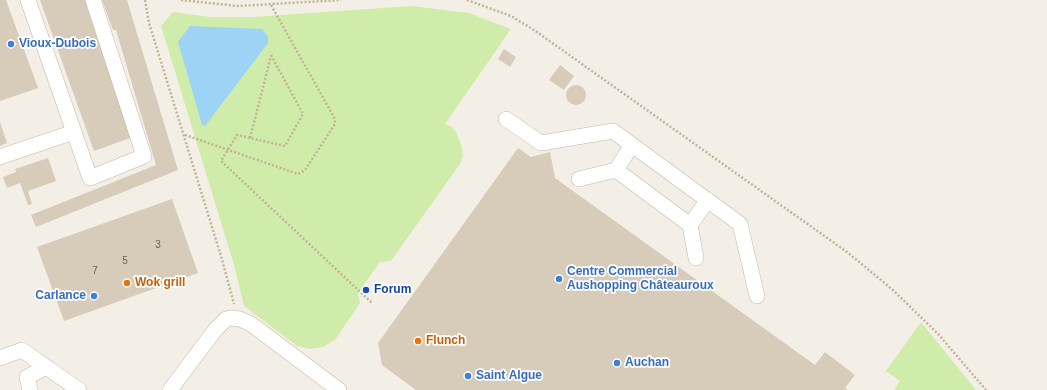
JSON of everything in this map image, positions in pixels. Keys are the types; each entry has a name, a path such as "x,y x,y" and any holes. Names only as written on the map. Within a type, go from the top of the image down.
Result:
{"lane":[{"path":"28,0 90,178 144,156 93,0"},
{"path":"506,119 541,143 613,131 740,224 757,296"},
{"path":"0,157 74,132"},
{"path":"580,179 616,170 632,146"},
{"path":"616,170 690,225 696,258"},
{"path":"690,225 708,200"},
{"path":"170,390 215,330 226,319 236,319 251,324 339,390"},
{"path":"0,358 22,350 79,390"},
{"path":"30,390 27,377 47,367"}],"path":[{"path":"145,0 149,23 226,274 236,319"},
{"path":"181,0 238,6 341,0"},
{"path":"467,0 511,16 534,30 848,252 899,296 939,335 986,390"},
{"path":"184,135 298,174 305,170 335,124 335,119 271,5"},
{"path":"250,138 271,55 304,114 285,146 250,138 237,135 222,161 372,303"}],"green space":[{"path":"412,6 469,13 511,29 445,124 452,127 456,132 461,144 463,155 460,164 391,261 380,262 358,293 360,303 335,340 323,347 311,349 297,346 244,306 234,265 161,26 173,12 210,17 251,17"},
{"path":"921,322 976,390 894,390 900,381 886,371"}],"water":[{"path":"190,26 262,29 268,37 268,43 205,126 202,125 178,42"}],"building":[{"name":"Vioux-Dubois","path":"0,0 6,0 38,88 0,101"},
{"path":"40,0 85,0 133,137 94,151"},
{"path":"102,0 127,0 178,170 36,227 31,215 156,165 116,30 113,30"},
{"path":"504,49 516,57 510,67 498,59"},
{"path":"560,65 574,76 564,90 549,80"},
{"path":"572,85 580,85 586,91 586,99 580,105 572,105 566,99 566,91"},
{"path":"0,122 7,143 0,146"},
{"name":"Centre Commercial Aushopping Châteauroux","path":"518,148 531,157 550,152 555,178 815,365 825,352 855,375 845,388 848,390 416,390 382,365 378,343"},
{"path":"48,158 56,181 28,191 32,204 28,205 20,183 7,188 3,177 16,172 15,169"},
{"path":"172,199 198,273 64,321 37,247"}],"place":[{"name":"Vioux-Dubois","path":"11,44"},
{"name":"Centre Commercial Aushopping Châteauroux","path":"559,279"},
{"name":"Wok grill","path":"127,283"},
{"name":"Forum","path":"366,290"},
{"name":"Carlance","path":"94,296"},
{"name":"Flunch","path":"418,341"},
{"name":"Auchan","path":"617,363"},
{"name":"Saint Algue","path":"468,376"}]}
